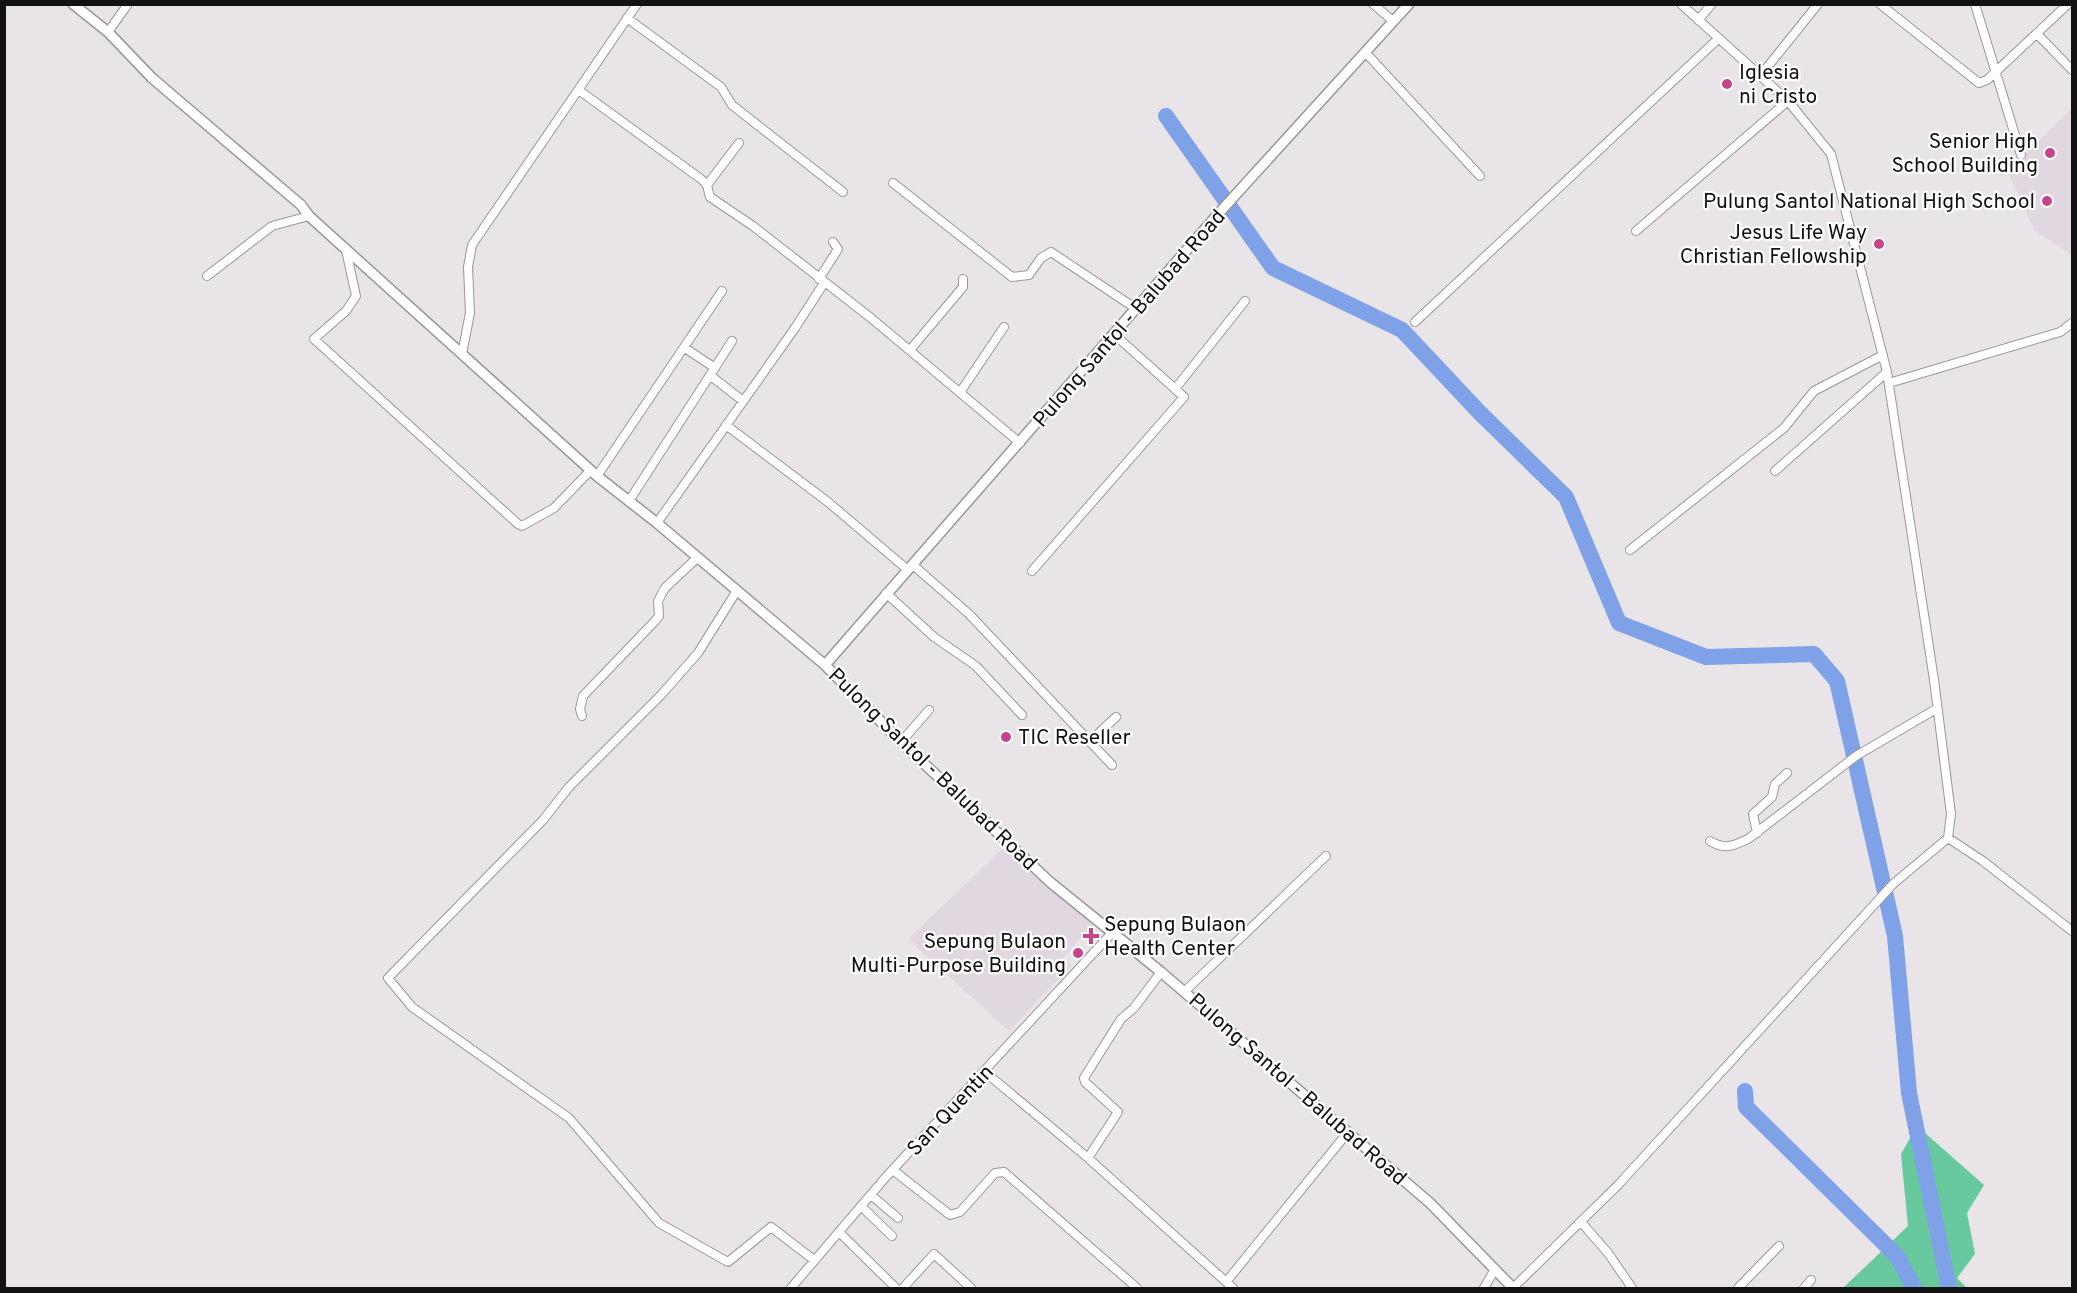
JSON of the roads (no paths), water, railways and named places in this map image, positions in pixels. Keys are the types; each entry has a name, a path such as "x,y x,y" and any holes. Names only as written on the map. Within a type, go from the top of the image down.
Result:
{"street":[{"path":"74,4 108,32 152,78 301,205 309,216 346,250 594,473 657,523 825,665"},
{"path":"108,32 128,4"},
{"path":"462,354 470,313 468,267 472,245 580,91 637,4"},
{"path":"1373,4 1393,21"},
{"name":"Pulong Santol - Balubad Road","path":"1408,4 1219,213 1138,310 886,593 825,665 901,742 1050,882 1161,972 1430,1203 1513,1288"},
{"path":"1513,1288 1618,1185 1893,884 1948,838 1951,814 1887,372 1832,154 1788,101 1681,4"},
{"path":"1698,20 1712,4"},
{"path":"1761,75 1818,4"},
{"path":"1880,4 1979,83 1987,80 2038,35 2068,4"},
{"path":"1975,4 2022,154"},
{"path":"627,18 721,87 732,105 843,192"},
{"path":"2038,35 2073,70"},
{"path":"1415,322 1719,38"},
{"path":"1365,52 1480,176"},
{"path":"580,91 707,185 710,197 753,226 910,350 1020,443"},
{"path":"1636,231 1788,101"},
{"path":"707,185 739,143"},
{"path":"893,183 1012,278 1029,274 1041,258 1051,252 1138,310"},
{"path":"207,276 272,226 309,216"},
{"path":"657,523 743,401 821,281 838,249 833,242"},
{"path":"346,250 356,296 346,310 314,339 522,526 554,508 594,473 685,348 694,329 722,291"},
{"path":"910,350 963,287 963,279"},
{"path":"1175,389 1245,301"},
{"path":"1888,383 2060,332 2073,323"},
{"path":"961,391 1004,327"},
{"path":"1032,571 1184,397 1115,335"},
{"path":"629,501 732,340"},
{"path":"685,348 715,368"},
{"path":"1630,550 1784,428 1814,391 1883,355"},
{"path":"1775,471 1887,372"},
{"path":"711,376 743,401"},
{"path":"726,425 828,502 969,614 1112,765"},
{"path":"582,716 580,709 583,696 659,616 658,601 665,588 697,558"},
{"path":"736,592 698,653 660,695 569,786 543,820 388,978 412,1007 569,1118 659,1223 728,1262 771,1227 814,1260"},
{"path":"886,593 934,637 976,666 1022,715"},
{"path":"901,742 929,710"},
{"path":"1710,841 1720,847 1729,847 1757,833 1854,757 1936,710"},
{"path":"1089,742 1116,717"},
{"path":"1757,833 1753,814 1772,797 1775,784 1787,773"},
{"path":"1948,838 1983,861 2073,931"},
{"path":"1184,992 1326,856"},
{"name":"San Quentin","path":"791,1288 893,1170 1112,933"},
{"path":"1088,1158 1118,1112 1085,1082 1084,1078 1121,1019 1134,1008 1161,972"},
{"path":"985,1072 1088,1158 1233,1288"},
{"path":"1227,1282 1348,1132"},
{"path":"893,1170 950,1215 960,1212 995,1173 1004,1172 1137,1288"},
{"path":"871,1195 898,1218"},
{"path":"862,1207 892,1236"},
{"path":"1581,1222 1608,1253 1632,1288"},
{"path":"840,1233 896,1288"},
{"path":"1738,1288 1779,1246"},
{"path":"903,1288 934,1254 971,1288"},
{"path":"1484,1288 1495,1269"},
{"path":"1804,1288 1811,1280"}],"waterway":[{"path":"1166,116 1273,268 1402,330 1480,413 1566,497 1619,623 1706,657 1814,654 1837,681 1895,936 1909,1093 1949,1288"},
{"path":"1745,1091 1746,1107 1897,1256 1914,1288"}],"place":[{"name":"Iglesia ni Cristo","path":"1727,84"},
{"name":"Senior High School Building","path":"2050,153"},
{"name":"Pulung Santol National High School","path":"2047,201"},
{"name":"Jesus Life Way Christian Fellowship","path":"1879,244"},
{"name":"TIC Reseller","path":"1006,737"},
{"name":"Sepung Bulaon Health Center","path":"1091,936"},
{"name":"Sepung Bulaon Multi-Purpose Building","path":"1078,953"}]}
